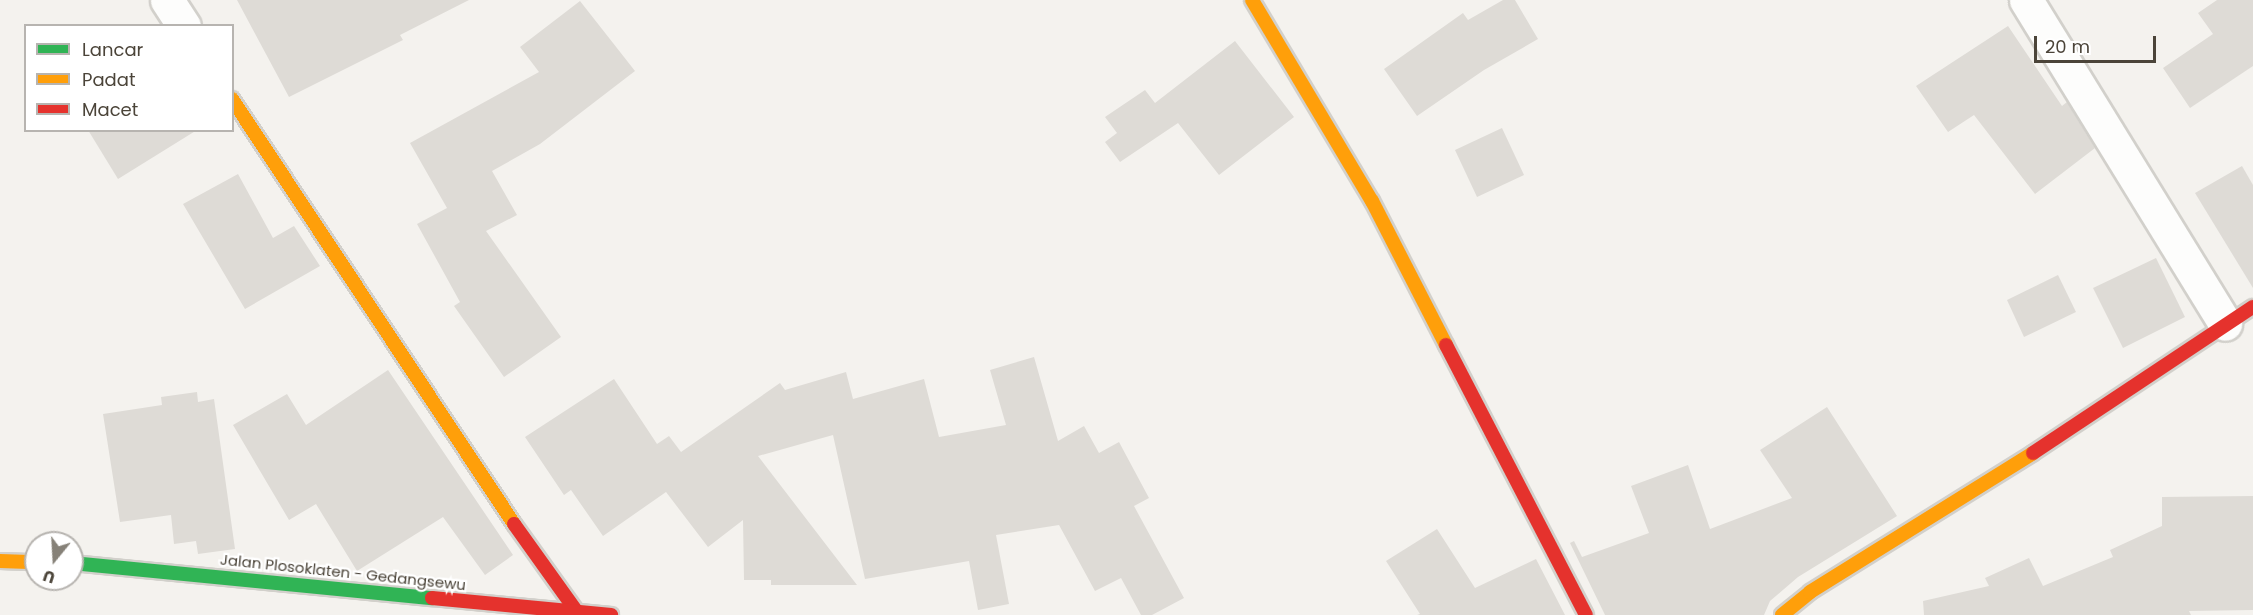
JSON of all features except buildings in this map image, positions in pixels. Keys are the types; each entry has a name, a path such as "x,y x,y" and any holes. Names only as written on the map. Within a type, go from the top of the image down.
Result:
{"street":[{"path":"167,0 183,24"},
{"path":"1252,0 1372,201 1559,557 1586,615"},
{"path":"2026,0 2225,324"},
{"path":"234,102 485,483 577,612"},
{"path":"1782,615 1810,592 2029,456 2253,307"},
{"path":"0,561 24,562"},
{"name":"Jalan Plosoklaten - Gedangsewu","path":"84,564 611,615"}],"traffic: fast":[{"path":"84,564 432,598"}],"traffic: slow":[{"path":"1252,0 1372,201 1446,345"},
{"path":"234,102 514,524"},
{"path":"1782,615 1810,592 2033,453"},
{"path":"0,561 24,562"}],"traffic: jam":[{"path":"2033,453 2253,307"},
{"path":"1446,345 1586,615"},
{"path":"514,524 577,612"},
{"path":"432,598 611,615"}]}
